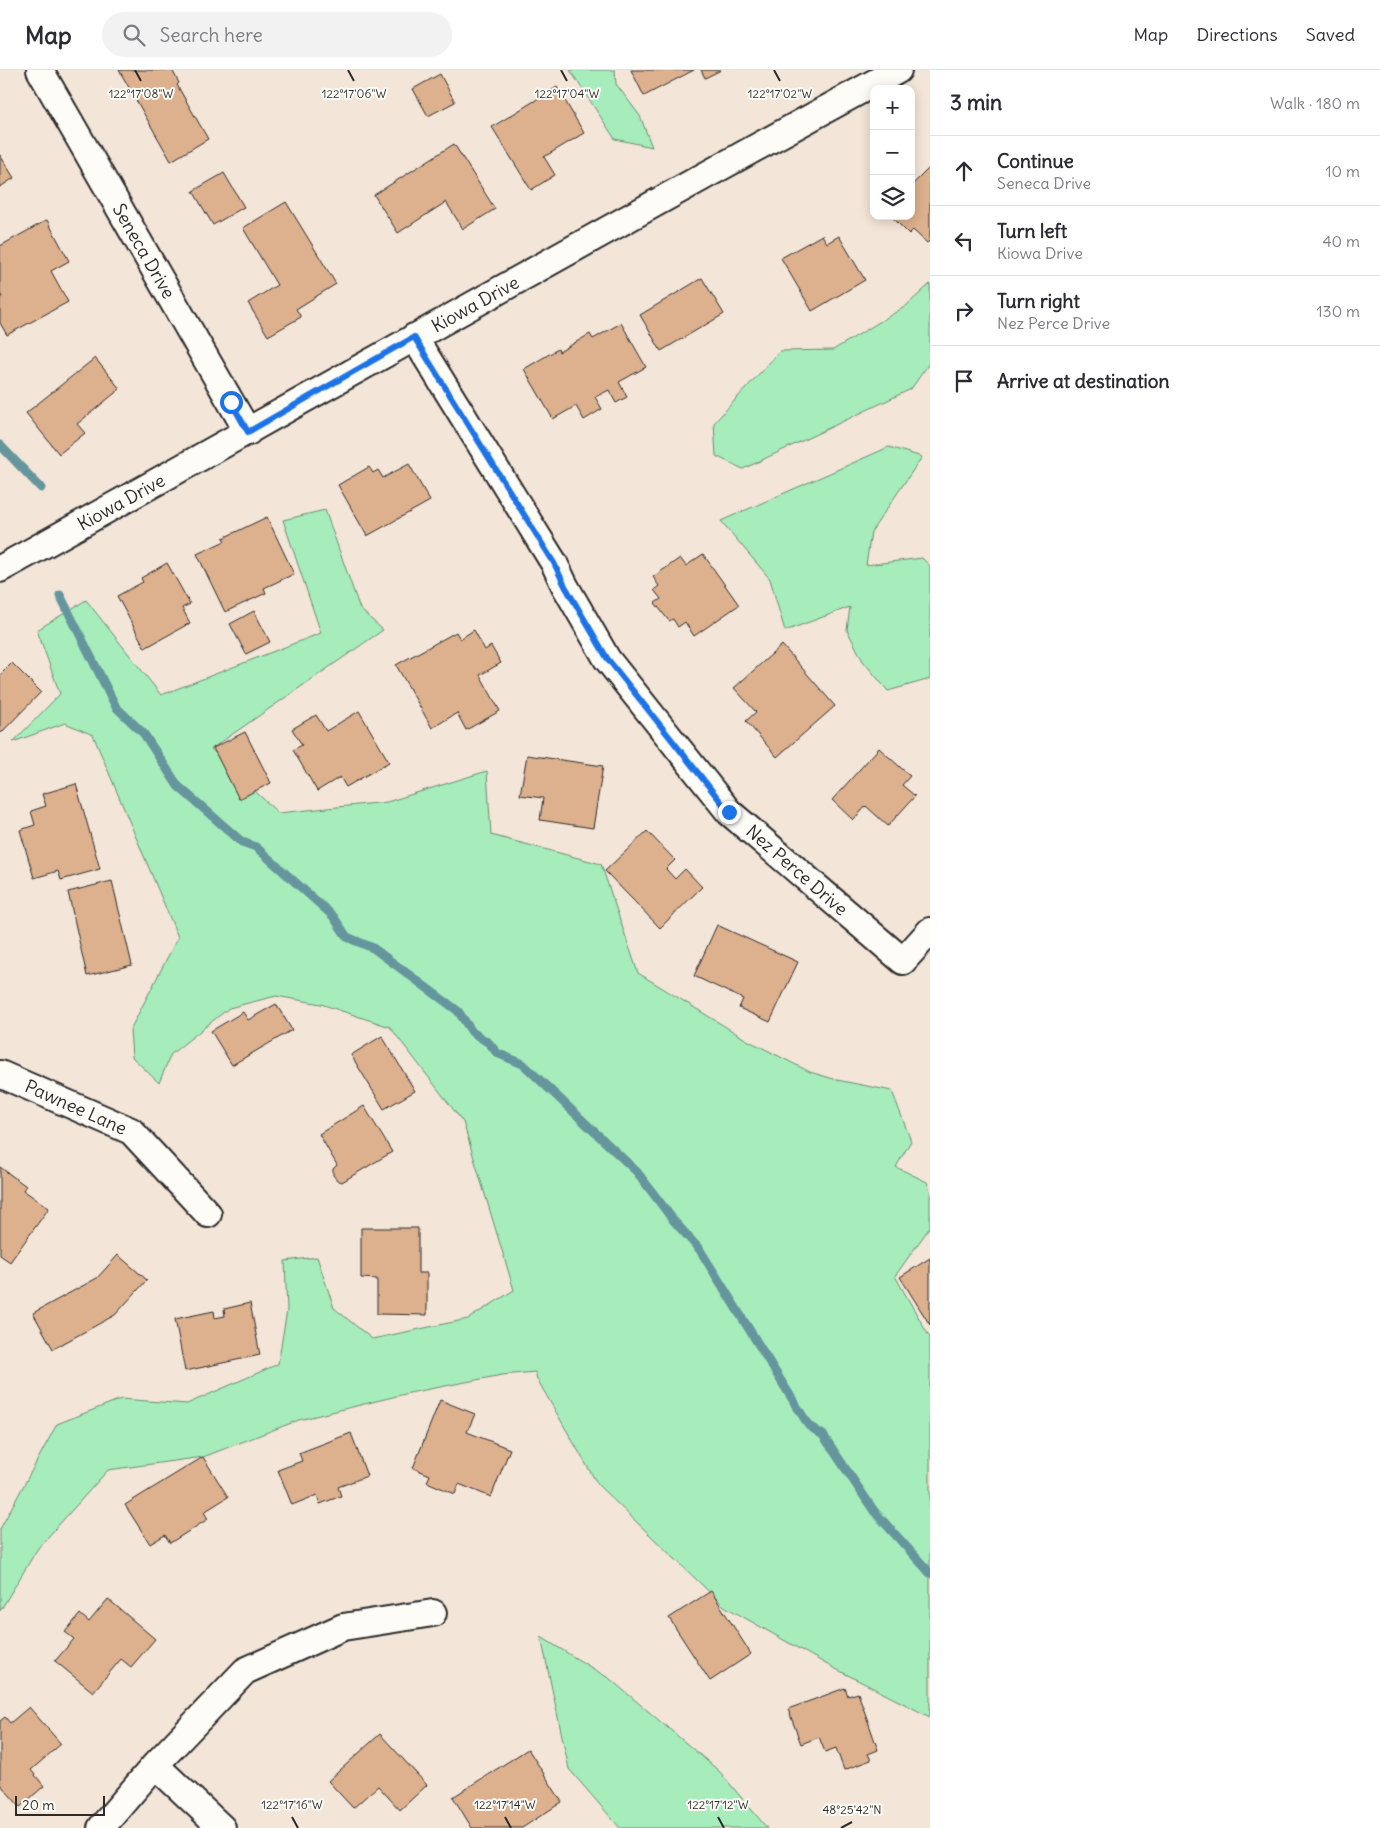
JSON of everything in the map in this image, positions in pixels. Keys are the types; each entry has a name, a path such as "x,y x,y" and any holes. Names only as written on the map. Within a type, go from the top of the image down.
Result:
{"street":[{"name":"Seneca Drive","path":"40,70 248,432"},
{"name":"Kiowa Drive","path":"0,569 248,432 414,337 898,70"},
{"name":"Nez Perce Drive","path":"414,337 554,563 565,586 607,658 729,812 903,961 930,931"},
{"name":"Pawnee Lane","path":"0,1074 131,1131 208,1214"},
{"path":"100,1828 155,1765 245,1671 343,1627 433,1613"},
{"path":"155,1765 222,1828"}],"green space":[{"path":"570,70 615,70 616,84 640,116 652,147 615,139"},
{"path":"930,284 930,362 911,389 743,469 716,456 714,423 780,351 833,350 906,306"},
{"path":"889,447 922,457 871,532 866,565 922,558 930,566 930,679 888,691 863,661 847,630 850,607 785,631 770,579 721,521"},
{"path":"325,510 360,609 383,630 211,749 278,813 387,802 487,771 491,835 601,864 638,973 747,1040 810,1072 837,1080 892,1091 911,1141 896,1167 927,1182 930,1191 930,1227 895,1276 930,1338 930,1717 824,1663 724,1606 598,1485 537,1379 535,1372 502,1375 409,1393 299,1420 203,1457 108,1470 38,1548 0,1611 0,1529 57,1424 121,1399 187,1404 278,1364 287,1310 285,1261 317,1257 334,1308 372,1339 468,1319 514,1290 463,1122 390,1027 321,1004 276,996 229,1008 171,1054 159,1083 132,1057 130,1030 178,937 93,735 65,723 13,742 60,694 37,630 86,600 161,695 321,633 283,520"},
{"path":"541,1637 610,1679 719,1771 767,1828 620,1828 569,1769"}],"building":[{"path":"119,70 172,70 179,83 177,85 208,139 171,161"},
{"path":"631,70 694,70 644,96"},
{"path":"701,70 721,70 705,78"},
{"path":"440,74 455,102 428,116 413,89"},
{"path":"557,87 584,133 544,157 555,175 531,190 492,127"},
{"path":"454,144 495,209 463,229 446,202 398,233 374,195"},
{"path":"0,155 14,178 0,187"},
{"path":"930,167 930,240 927,243 913,230 909,234 895,220 915,220 915,182"},
{"path":"224,173 244,207 213,225 193,191"},
{"path":"286,202 336,284 296,309 301,317 268,336 248,303 277,285 243,228"},
{"path":"47,220 69,261 51,271 68,302 7,335 0,323 0,297 2,297 0,293 0,246"},
{"path":"822,235 827,243 839,236 865,280 812,311 781,258"},
{"path":"702,278 724,314 661,351 640,315"},
{"path":"621,323 646,367 619,382 627,397 616,403 609,390 595,397 602,409 584,420 576,406 553,419 524,369 558,349 559,352 590,334 593,339"},
{"path":"95,358 120,389 77,424 85,433 59,454 26,413"},
{"path":"409,464 430,501 367,536 338,485 369,467 373,473 378,470 383,478"},
{"path":"267,517 294,574 264,588 266,593 225,612 197,554 225,541 223,538"},
{"path":"703,554 739,605 694,636 685,622 678,627 673,619 669,621 655,603 661,599 654,590 659,586 653,577 680,558 686,566"},
{"path":"167,563 190,604 182,608 190,623 145,648 117,596 143,582 141,578"},
{"path":"254,611 270,642 246,654 230,624"},
{"path":"474,630 485,650 491,646 501,663 480,675 500,711 466,730 457,713 432,728 396,665 456,632 460,639"},
{"path":"782,645 835,706 777,757 746,721 756,712 734,688"},
{"path":"12,663 41,692 0,734 0,675"},
{"path":"359,711 389,762 346,787 340,777 317,791 293,750 302,745 292,729 316,715 326,731"},
{"path":"245,732 271,783 239,799 213,748"},
{"path":"879,748 910,776 902,785 915,796 888,826 866,806 853,820 832,800"},
{"path":"527,755 603,766 593,828 540,820 543,798 520,795"},
{"path":"76,784 100,869 61,880 58,871 34,878 20,830 35,825 31,811 46,806 42,794"},
{"path":"647,831 675,860 666,869 675,879 685,869 702,887 660,928 605,871"},
{"path":"112,881 132,965 87,976 68,892"},
{"path":"717,925 798,962 770,1022 739,1008 743,999 694,976"},
{"path":"276,1004 292,1030 232,1065 211,1031 243,1012 248,1020"},
{"path":"382,1036 415,1091 384,1109 351,1055"},
{"path":"364,1106 392,1152 342,1182 333,1175 333,1169 337,1165 319,1134"},
{"path":"0,1167 26,1186 23,1190 49,1208 10,1262 0,1255"},
{"path":"361,1228 418,1228 418,1273 427,1273 427,1315 377,1314 377,1279 361,1278"},
{"path":"118,1255 147,1280 115,1315 53,1349 33,1313 97,1278"},
{"path":"930,1258 930,1325 900,1277"},
{"path":"250,1303 260,1355 185,1371 175,1319 214,1311 215,1318 225,1316 224,1309"},
{"path":"440,1400 475,1414 467,1432 510,1449 491,1497 459,1484 455,1494 427,1482 430,1475 413,1468"},
{"path":"351,1433 367,1476 338,1487 341,1496 320,1504 317,1495 292,1505 278,1470 302,1461 299,1453"},
{"path":"203,1457 228,1497 204,1512 208,1519 170,1543 165,1535 150,1544 125,1505"},
{"path":"711,1591 751,1654 710,1681 669,1618"},
{"path":"108,1599 155,1639 131,1667 121,1659 93,1692 55,1661 74,1639 65,1632 80,1614 89,1622"},
{"path":"845,1688 848,1696 858,1693 878,1750 868,1754 871,1760 844,1770 836,1748 825,1752 819,1737 801,1744 788,1709"},
{"path":"29,1707 61,1744 31,1770 44,1786 20,1807 0,1784 0,1721 5,1717 10,1723"},
{"path":"380,1734 427,1785 400,1810 378,1786 353,1808 328,1781"},
{"path":"528,1749 562,1802 522,1828 472,1828 453,1797"}],"waterway":[{"path":"0,445 41,488"},
{"path":"60,595 116,707 144,734 178,786 242,842 256,847 333,916 347,937 373,948 458,1011 472,1032 489,1043 497,1053 523,1064 637,1172 674,1221 700,1250 809,1426 823,1435 874,1511 930,1573"}],"route":[{"path":"231,402 248,432 414,337 554,563 565,586 607,658 729,812"}]}
